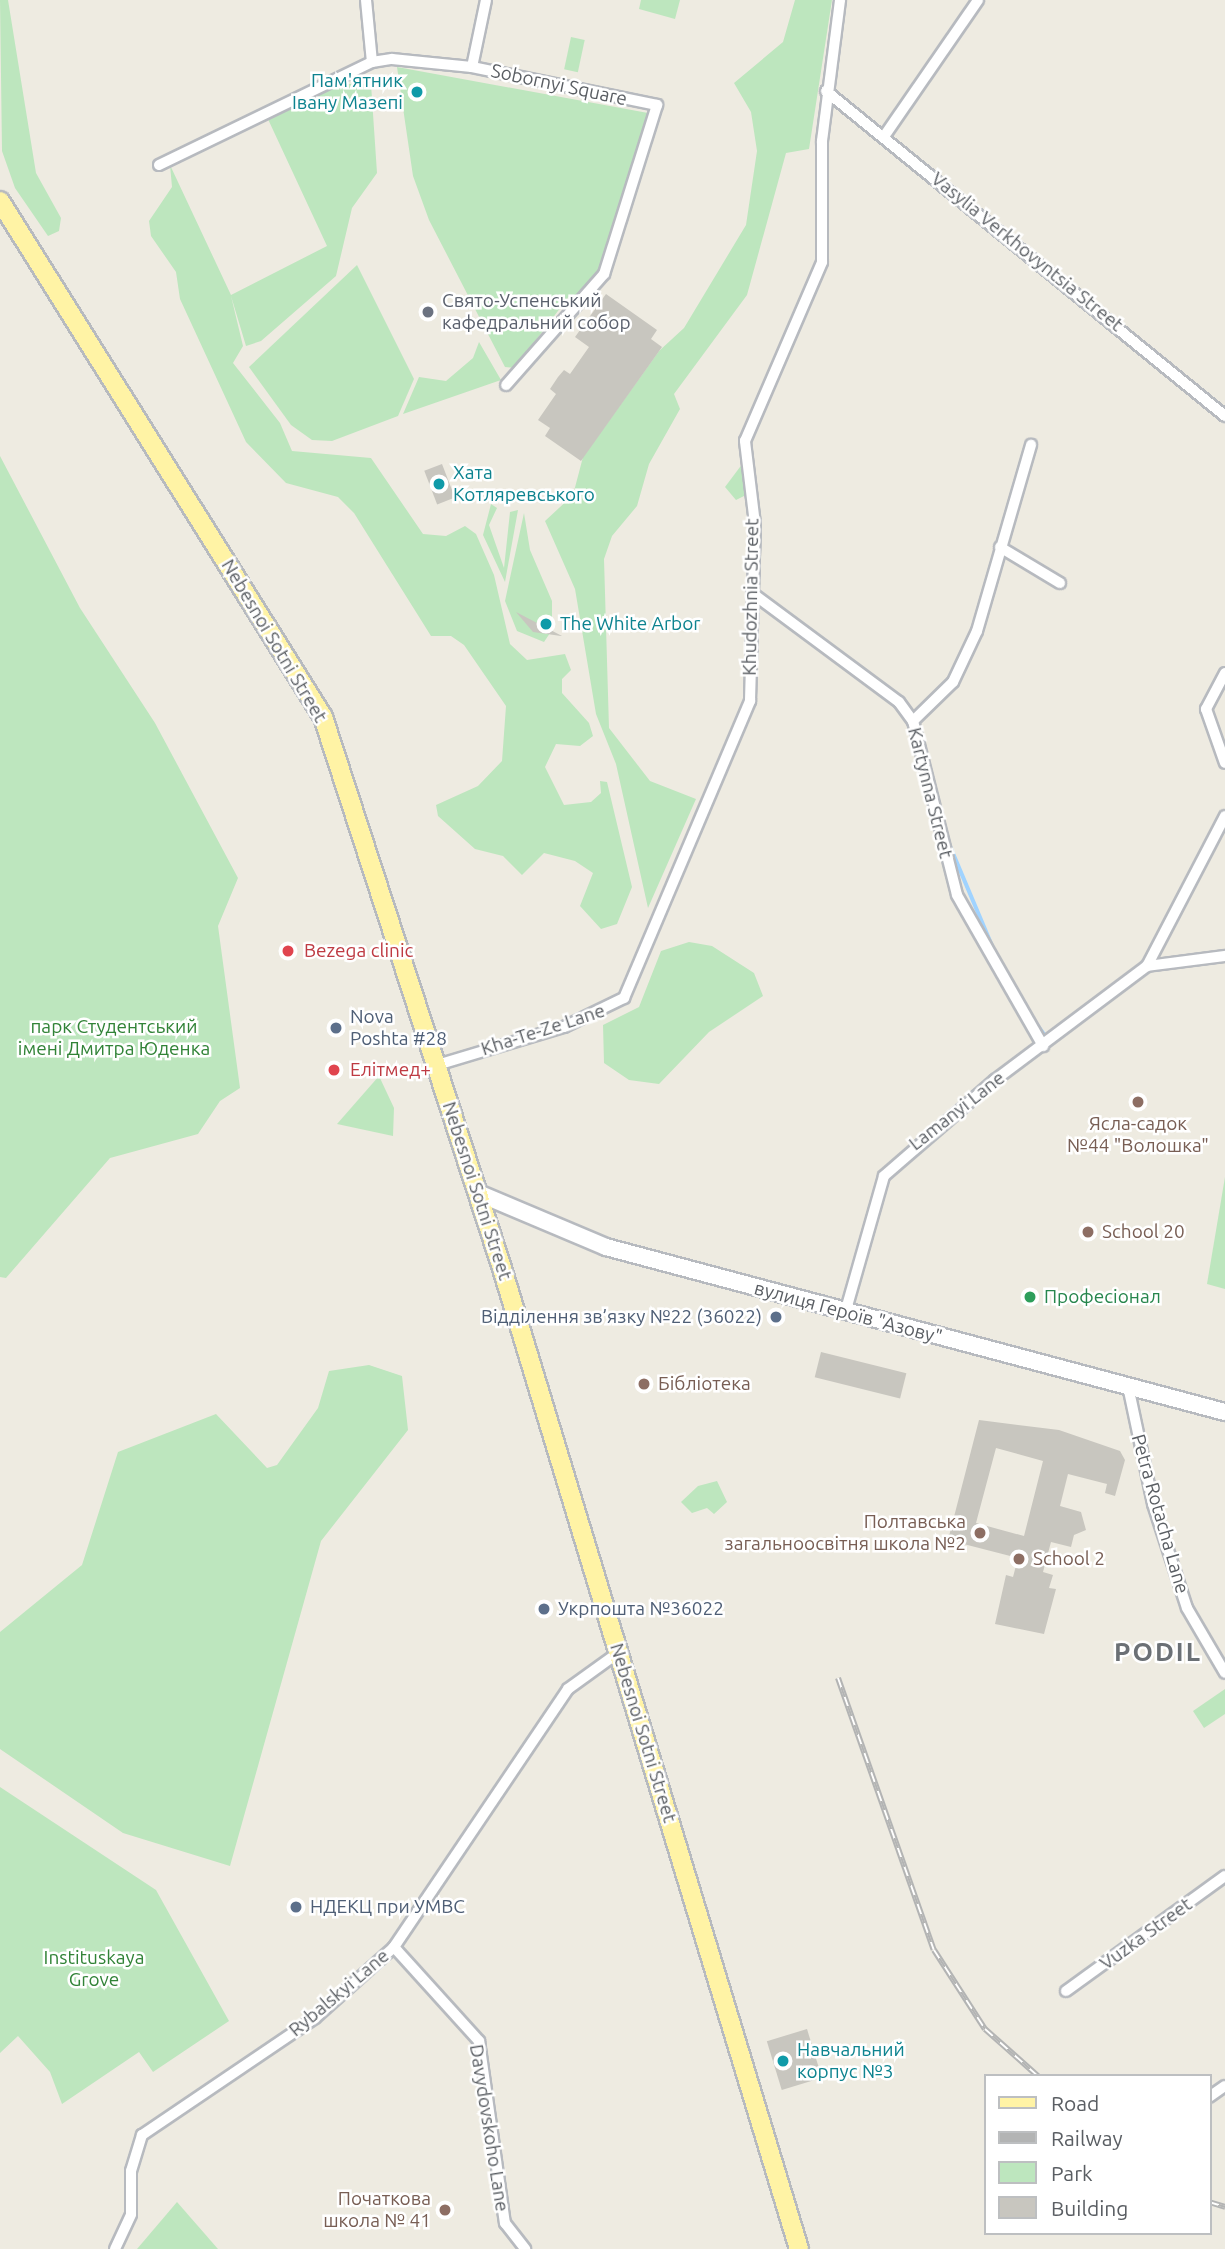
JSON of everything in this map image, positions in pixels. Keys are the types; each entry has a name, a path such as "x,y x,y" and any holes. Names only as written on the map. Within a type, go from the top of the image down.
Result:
{"main road":[{"name":"Nebesnoi Sotni Street","path":"0,201 323,717 478,1192 799,2249"}],"street":[{"path":"366,0 372,62"},
{"path":"472,67 486,0"},
{"name":"Khudozhnia Street","path":"647,938 750,701 755,524 745,440 822,262 826,91 840,0"},
{"path":"886,135 978,0"},
{"name":"Sobornyi Square","path":"159,165 372,62 472,67 657,105 604,274 506,384"},
{"name":"Vasylia Verkhovyntsia Street","path":"826,91 886,135 1225,416"},
{"path":"913,721 953,682 977,631 1031,445"},
{"path":"1000,547 1060,583"},
{"name":"Kartynna Street","path":"752,593 900,702 913,721 957,895 1043,1046"},
{"path":"1225,673 1206,709 1225,763"},
{"name":"Lamanyi Lane","path":"845,1313 884,1176 903,1154 1147,965 1225,816"},
{"name":"Kha-Te-Ze Lane","path":"437,1065 612,1008 631,990 647,938"},
{"path":"1147,965 1225,956"},
{"name":"вулиця Героїв \"Азову\"","path":"478,1192 606,1247 845,1313 1225,1412"},
{"name":"Petra Rotacha Lane","path":"1128,1386 1153,1504 1186,1608 1225,1673"},
{"name":"Rybalskyi Lane","path":"115,2249 131,2214 131,2171 142,2135 315,2018 394,1947 568,1689 618,1653"},
{"name":"Vuzka Street","path":"1066,1991 1225,1876"},
{"name":"Davydovskoho Lane","path":"394,1947 478,2041 505,2223 525,2249"}],"green space":[{"path":"0,0 8,0 36,173 61,218 59,231 48,236 15,188 2,151"},
{"path":"641,0 680,0 675,19 639,9"},
{"path":"795,0 832,0 809,149 786,153 747,295 674,394 680,409 649,464 637,506 612,536 604,559 609,728 650,781 696,799 648,908 616,764 596,714 575,589 545,521 573,495 583,457 659,351 684,328 746,225 757,151 751,112 734,83 783,42"},
{"path":"571,37 585,40 578,72 564,69"},
{"path":"397,67 648,113 601,272 578,300 570,295 515,368 505,367 429,220 413,176"},
{"path":"342,84 371,84 377,173 352,208 336,276 261,341 246,346 231,296 243,346 233,363 280,423 292,451 371,458 423,534 446,536 465,526 476,534 494,575 510,644 527,660 565,654 571,670 562,679 562,693 589,723 593,736 580,746 556,744 545,767 564,805 591,802 601,793 600,781 607,782 632,887 617,924 601,929 580,906 593,873 575,861 544,853 522,875 503,856 475,849 438,816 436,805 478,786 502,761 506,706 464,645 451,636 431,636 354,513 338,497 286,483 246,442 180,299 176,272 151,236 149,221 172,187 170,165 231,295 327,246 267,117"},
{"path":"357,265 414,379 398,416 332,441 312,440 291,425 249,367"},
{"path":"479,342 501,380 403,414 419,377 446,381 473,358"},
{"name":"парк Студентський імені Дмитра Юденка","path":"0,456 80,608 155,723 238,878 218,926 240,1088 220,1101 198,1134 110,1158 6,1278 0,1277"},
{"path":"743,463 746,495 736,500 725,487"},
{"path":"491,504 497,508 489,525 504,568 510,512 518,510 505,582 483,535"},
{"path":"524,513 530,550 552,601 552,630 544,642 517,631 505,601"},
{"path":"689,942 712,946 754,973 763,996 709,1032 659,1084 629,1080 604,1063 603,1025 639,1007 661,951"},
{"path":"379,1076 394,1108 393,1136 337,1124"},
{"path":"1225,1177 1225,1289 1207,1284"},
{"path":"369,1365 402,1376 408,1430 321,1541 230,1866 123,1833 0,1749 0,1632 82,1565 118,1452 216,1414 267,1468 277,1465 318,1408 329,1371"},
{"path":"717,1481 727,1502 714,1514 707,1508 692,1513 681,1502 698,1486"},
{"path":"1225,1689 1225,1714 1204,1728 1193,1711"},
{"name":"Іnstituskaya Grove","path":"0,1787 156,1890 229,2021 153,2072 139,2052 62,2104 50,2072 18,2036 0,2053"},
{"path":"177,2202 218,2249 137,2249"}],"building":[{"path":"606,294 657,330 651,339 662,347 581,461 545,436 550,428 538,420 556,394 550,389 558,377 564,370 570,374 589,347 575,337"},
{"name":"Хата Котляревського","path":"442,464 455,498 437,504 424,471"},
{"path":"516,612 562,636 533,632"},
{"path":"821,1352 906,1373 900,1399 815,1377"},
{"name":"Полтавська загальноосвітня школа №2","path":"979,1420 1059,1430 1120,1451 1125,1460 1115,1496 1105,1493 1107,1484 1068,1474 1060,1506 1081,1512 1086,1530 1074,1535 1071,1547 1051,1542 1043,1572 1053,1575 1049,1588 1056,1589 1044,1634 995,1624 1006,1575 1013,1577 1018,1558 948,1540","holes":["996,1448 1043,1461 1024,1536 976,1523"]},
{"name":"Навчальний корпус №3","path":"807,2029 822,2078 782,2090 767,2041"}],"waterway":[{"path":"949,843 995,952"},
{"path":"1034,1020 1045,1035"}],"railway":[{"path":"838,1678 934,1950 985,2029 1036,2074"},
{"path":"1211,2203 1225,2207"}],"place":[{"name":"Пам'ятник Івану Мазепі","path":"417,92"},
{"name":"Свято-Успенський кафедральний собор","path":"428,312"},
{"name":"Хата Котляревського","path":"439,484"},
{"name":"The White Arbor","path":"546,624"},
{"name":"Bezega clinic","path":"288,951"},
{"name":"Nova Poshta #28","path":"336,1028"},
{"name":"Елітмед+","path":"334,1070"},
{"name":"Ясла-садок №44 \"Волошка\"","path":"1138,1102"},
{"name":"School 20","path":"1088,1232"},
{"name":"Професіонал","path":"1030,1297"},
{"name":"Відділення зв’язку №22 (36022)","path":"776,1317"},
{"name":"Бібліотека","path":"644,1384"},
{"name":"Полтавська загальноосвітня школа №2","path":"980,1533"},
{"name":"School 2","path":"1019,1559"},
{"name":"Укрпошта №36022","path":"544,1609"},
{"name":"НДЕКЦ при УМВС","path":"296,1907"},
{"name":"Навчальний корпус №3","path":"783,2061"},
{"name":"Початкова школа № 41","path":"445,2210"}],"district":[{"name":"PODIL","path":"1158,1652"}]}
